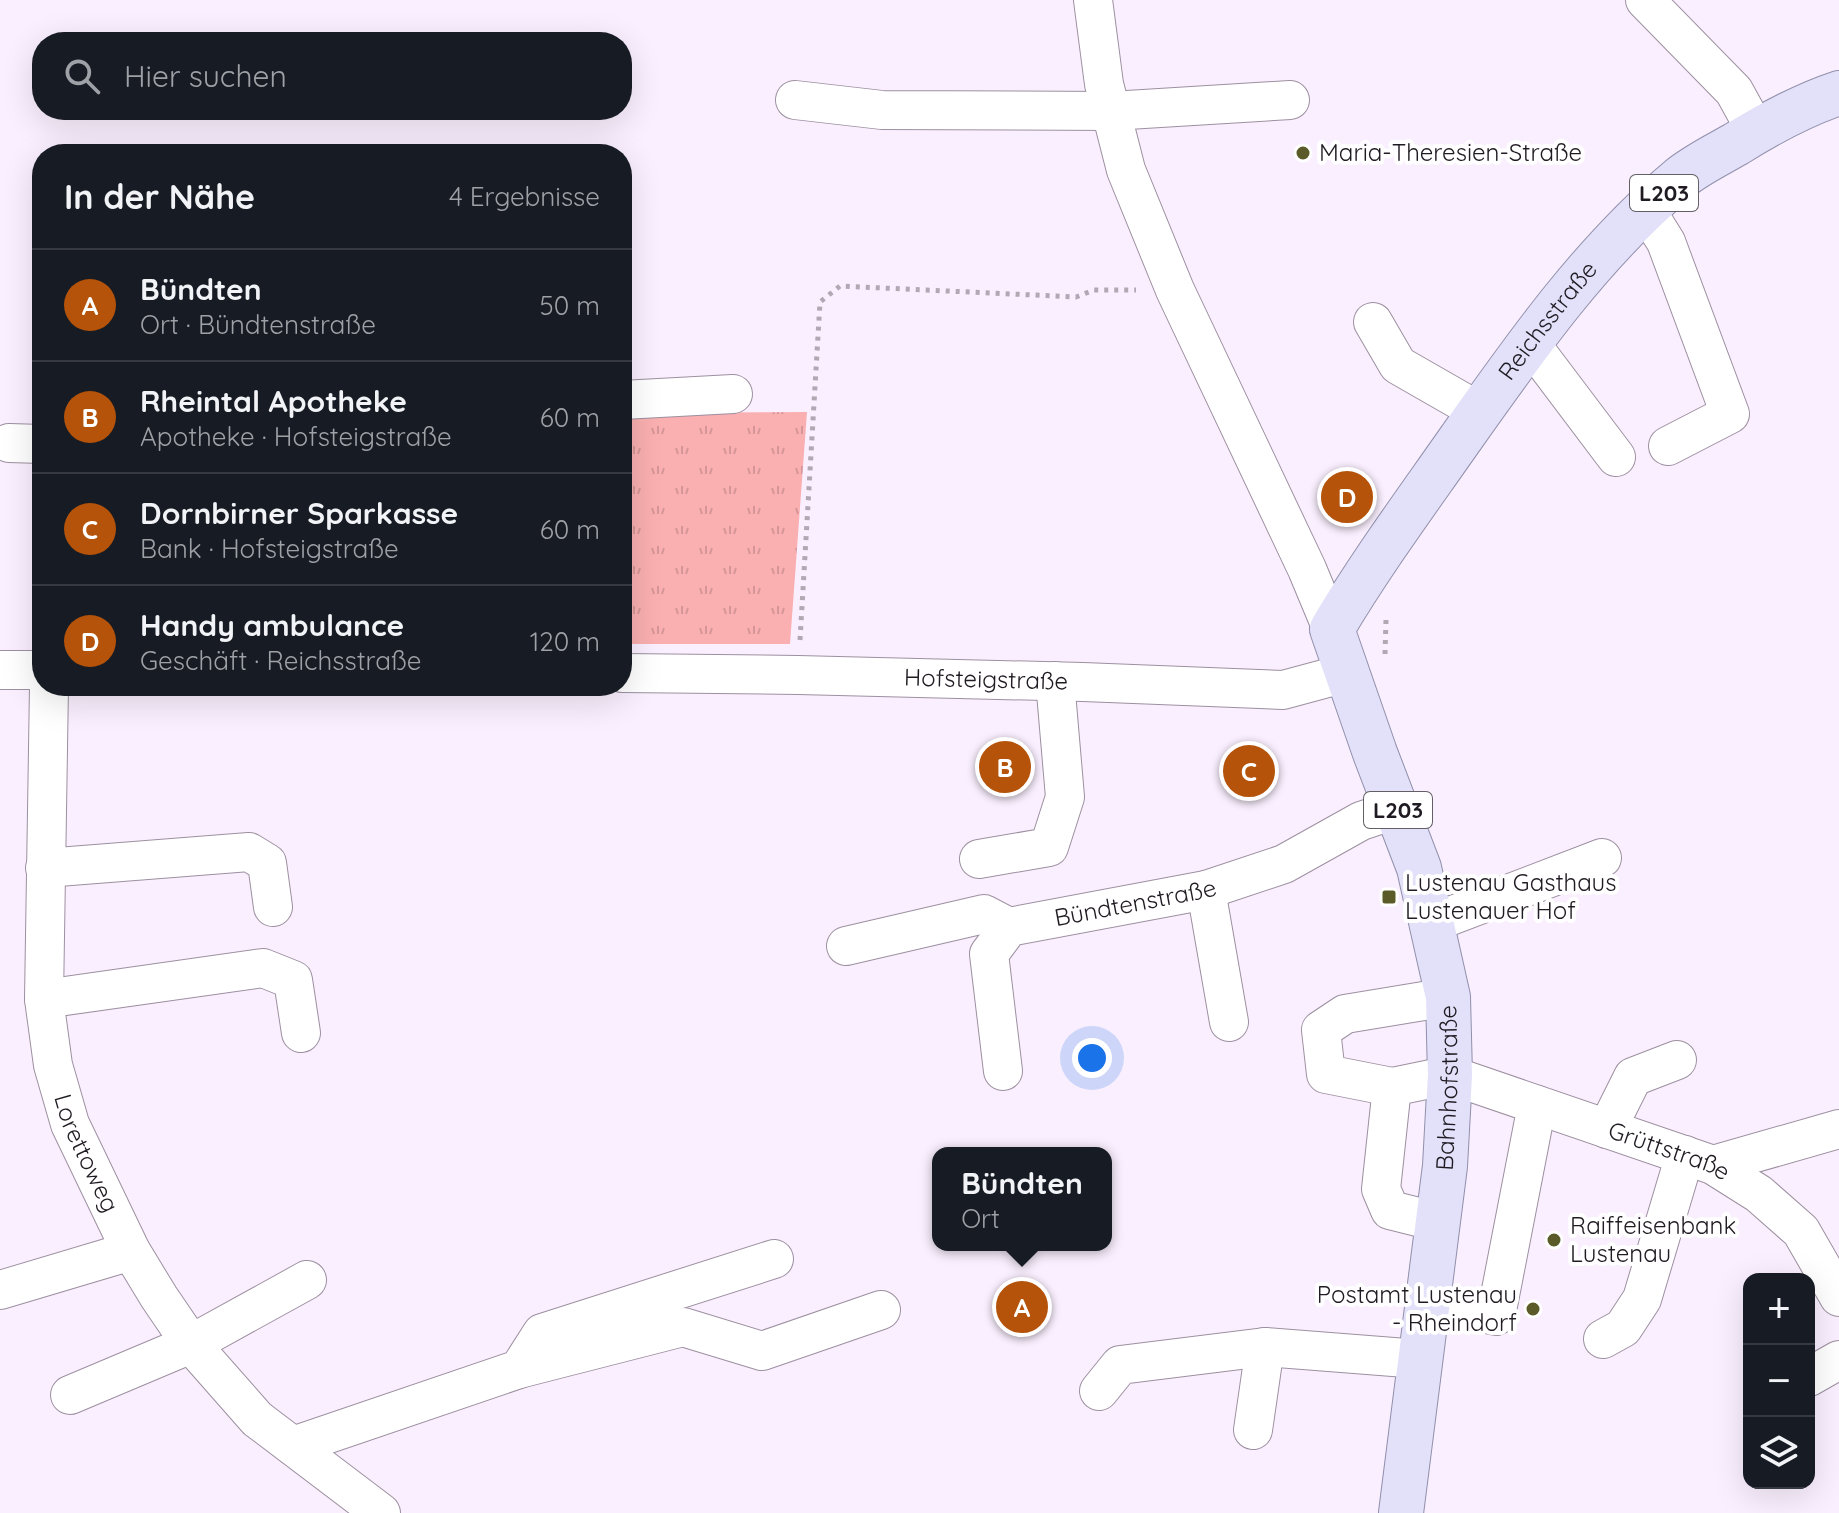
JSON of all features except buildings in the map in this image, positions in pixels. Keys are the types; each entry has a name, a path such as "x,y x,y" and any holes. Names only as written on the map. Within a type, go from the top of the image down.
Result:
{"main road":[{"name":"Reichsstraße","path":"1332,629 1380,552 1530,343 1565,296 1621,233 1681,177 1756,131 1820,99 1839,93"},
{"name":"Bahnhofstraße","path":"1332,629 1419,868 1448,997 1450,1075 1445,1166 1419,1359 1406,1510"}],"street":[{"path":"1093,0 1104,84 1126,170 1175,290 1307,569 1332,629"},
{"path":"1645,0 1734,91 1756,131"},
{"path":"795,100 882,110 1111,111 1290,100"},
{"path":"1646,210 1666,242 1730,414 1668,446"},
{"path":"1373,322 1398,365 1480,412"},
{"path":"1530,343 1616,457"},
{"path":"632,399 733,394"},
{"path":"0,670 32,670"},
{"name":"Hofsteigstraße","path":"632,673 1055,681 1283,690 1346,673"},
{"path":"979,859 1049,847 1065,797 1055,681"},
{"name":"Lorettoweg","path":"49,696 44,999 53,1065 70,1124 131,1251 191,1344 257,1419 381,1513"},
{"name":"Bündtenstraße","path":"1009,927 1206,890 1284,864 1361,821 1397,809"},
{"path":"45,868 249,852 267,863 273,907"},
{"path":"1432,923 1601,858"},
{"path":"1206,890 1229,1022"},
{"path":"846,946 984,914 1009,927 989,954 1003,1071"},
{"path":"44,999 263,968 293,980 301,1033"},
{"path":"1448,997 1345,1014 1321,1030 1326,1074 1392,1087 1450,1075"},
{"path":"1607,1129 1633,1077 1677,1060"},
{"name":"Grüttstraße","path":"1450,1075 1699,1160 1759,1194 1801,1231 1839,1297"},
{"path":"1392,1087 1381,1189 1390,1210 1438,1222"},
{"path":"1427,1302 1496,1316 1537,1105"},
{"path":"1603,1339 1623,1328 1642,1299 1699,1160 1839,1129"},
{"path":"0,1290 131,1251"},
{"path":"519,1369 542,1333 774,1259"},
{"path":"70,1395 191,1344 307,1280"},
{"path":"293,1446 519,1369 683,1327 762,1351 881,1310"},
{"path":"1253,1430 1265,1347"},
{"path":"1099,1391 1120,1365 1265,1347 1419,1359"},
{"path":"1815,1374 1839,1360"}],"path":[{"path":"800,655 820,302 840,286 1076,297 1094,290 1138,290"},
{"path":"1385,655 1387,614"}],"green space":[{"path":"807,412 790,644 632,644 632,413"}],"place":[{"name":"Maria-Theresien-Straße","path":"1303,153"},
{"name":"Handy ambulance","path":"1347,497"},
{"name":"Rheintal Apotheke","path":"1005,767"},
{"name":"Dornbirner Sparkasse","path":"1249,771"},
{"name":"Lustenau Gasthaus Lustenauer Hof","path":"1389,897"},
{"name":"Raiffeisenbank Lustenau","path":"1554,1240"},
{"name":"Bündten","path":"1022,1307"},
{"name":"Postamt Lustenau - Rheindorf","path":"1533,1309"}]}
